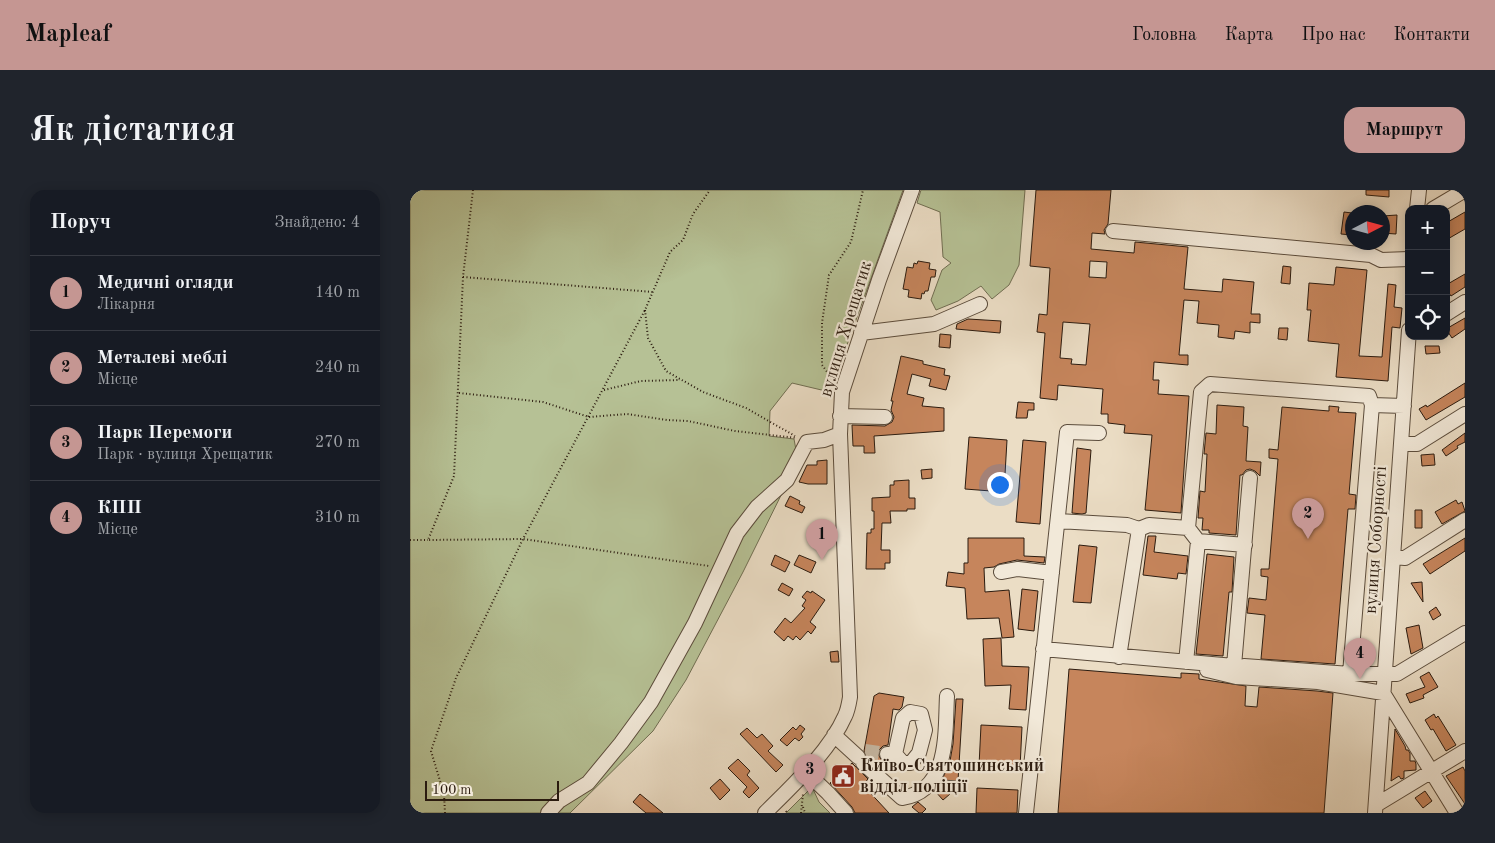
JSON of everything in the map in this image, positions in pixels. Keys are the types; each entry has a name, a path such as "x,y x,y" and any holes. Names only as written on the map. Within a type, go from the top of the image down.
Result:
{"street":[{"name":"вулиця Хрещатик","path":"765,813 839,739 850,697 840,434 842,392 912,190"},
{"path":"1417,205 1419,190"},
{"path":"1440,205 1465,190"},
{"path":"1113,231 1371,256 1381,260 1405,259"},
{"path":"1450,311 1465,302"},
{"path":"861,333 934,324 980,304"},
{"name":"вулиця Соборності","path":"1376,809 1409,340"},
{"path":"1186,662 1198,541 1188,528 1201,392 1210,384 1369,396 1372,405 1350,674"},
{"path":"1372,405 1404,406"},
{"path":"1401,444 1416,444 1465,414"},
{"path":"840,416 885,417"},
{"path":"1026,813 1067,432 1099,433"},
{"path":"548,813 560,801 588,783 651,702 695,623 736,533 757,507 787,480 799,455 802,440 824,440 840,434"},
{"path":"1043,649 1234,666 1250,478"},
{"path":"1394,557 1405,558 1465,520"},
{"path":"1058,521 1127,525 1139,529 1150,525 1188,528"},
{"path":"1119,657 1139,529"},
{"path":"1198,541 1245,545"},
{"path":"1000,572 1018,570 1052,573"},
{"path":"1244,666 1350,674 1397,674 1465,633"},
{"path":"1202,664 1207,671 1224,675 1318,682 1383,693 1456,813"},
{"path":"839,739 862,757 902,798 912,796 932,782 944,753 946,696"},
{"path":"1376,809 1465,752"},
{"path":"806,772 846,813"}],"path":[{"path":"428,540 454,476 463,277 474,190"},
{"path":"473,195 478,190"},
{"path":"445,813 444,794 431,751 456,678 524,539 645,310 670,252 683,240 693,214 710,190"},
{"path":"842,392 822,365 822,323 829,274 851,242 863,190"},
{"path":"463,277 653,292"},
{"path":"645,310 648,338 666,371 703,392 746,408 802,440"},
{"path":"602,390 641,381 683,380"},
{"path":"459,393 543,402 588,417 627,414 688,421 735,431 802,440"},
{"path":"410,540 524,539 721,568"},
{"path":"802,813 803,794"},
{"path":"803,807 806,813"}],"green space":[{"path":"410,190 903,190 830,392 792,383 770,411 769,436 794,439 798,461 743,572 686,680 653,731 570,813 410,813"},
{"path":"921,190 1025,190 1019,265 1009,285 992,299 981,286 958,301 936,310 931,300 942,270 951,263 943,257 940,212 917,203"},
{"path":"812,787 819,802 830,813 786,813"}],"building":[{"path":"1036,190 1111,190 1108,224 1104,230 1105,234 1092,233 1091,249 1134,253 1135,242 1188,247 1184,289 1222,292 1223,279 1254,282 1251,314 1260,314 1260,323 1250,322 1250,333 1235,331 1234,339 1218,337 1219,325 1197,323 1199,301 1184,300 1179,355 1188,355 1188,365 1154,362 1153,380 1159,380 1158,394 1189,396 1181,513 1145,510 1152,435 1124,433 1125,425 1108,423 1108,414 1101,414 1103,389 1058,385 1057,400 1040,398 1045,333 1037,332 1039,314 1047,315 1050,268 1030,266","holes":["1090,261 1107,262 1106,278 1089,277","1063,322 1090,324 1086,365 1071,364 1072,359 1060,358"]},
{"path":"1366,190 1389,190 1389,197 1366,195"},
{"path":"1344,212 1345,212 1345,234 1341,234"},
{"path":"1465,212 1465,229 1450,238 1450,221"},
{"path":"1390,215 1397,215 1396,234 1390,234"},
{"path":"918,261 930,263 929,269 936,270 935,277 931,277 928,291 925,291 924,294 922,293 921,299 908,297 909,290 903,289 907,267 913,268 914,263 917,264"},
{"path":"1283,266 1291,267 1290,284 1281,283"},
{"path":"1336,267 1367,270 1359,356 1382,357 1388,284 1396,285 1394,307 1402,308 1400,328 1392,327 1388,381 1336,377 1339,344 1308,341 1311,310 1307,310 1309,283 1334,285"},
{"path":"1465,274 1465,287 1451,296 1450,283"},
{"path":"1465,318 1465,329 1452,338 1450,327"},
{"path":"968,319 1001,321 1000,333 956,329 957,324"},
{"path":"1279,328 1288,328 1287,340 1278,339"},
{"path":"940,334 951,335 950,348 939,347"},
{"path":"1425,346 1439,346 1440,353 1426,354"},
{"path":"901,356 945,369 944,375 950,376 946,390 929,386 931,379 912,374 907,394 924,398 922,406 944,408 944,431 874,436 875,453 864,453 864,446 853,446 852,425 885,426 892,422 894,417 891,410 893,401 891,401"},
{"path":"1465,383 1465,397 1426,420 1419,409 1426,405 1427,407"},
{"path":"1018,402 1034,403 1034,410 1028,410 1027,418 1016,418"},
{"path":"1217,405 1244,407 1243,426 1248,427 1246,461 1261,462 1260,476 1250,469 1240,475 1236,535 1209,533 1209,530 1202,530 1203,518 1198,518 1200,491 1205,492 1207,454 1204,454 1206,433 1216,434"},
{"path":"1329,406 1339,407 1338,412 1356,413 1349,494 1356,495 1355,509 1348,509 1335,664 1261,659 1265,615 1247,613 1249,598 1266,600 1268,577 1261,576 1261,569 1269,569 1278,459 1269,458 1269,449 1278,450 1282,407 1329,411"},
{"path":"1465,433 1465,442 1457,446 1458,448 1446,456 1442,450"},
{"path":"969,437 1007,440 1004,492 965,489"},
{"path":"1023,440 1046,442 1040,524 1016,522"},
{"path":"1077,448 1091,450 1086,513 1082,514 1072,513"},
{"path":"1434,454 1435,465 1422,466 1421,455"},
{"path":"827,460 827,484 799,482 807,465 817,465 817,461"},
{"path":"932,469 932,478 922,479 921,470"},
{"path":"909,480 909,498 915,498 915,509 890,511 891,523 882,523 881,550 890,550 890,563 885,563 885,569 866,569 867,533 871,533 871,529 874,529 872,498 890,497 890,485 894,485 894,481"},
{"path":"790,496 800,501 799,504 805,507 802,513 785,506"},
{"path":"1456,500 1458,504 1462,502 1465,511 1442,524 1435,512"},
{"path":"1415,510 1422,510 1422,528 1415,528"},
{"path":"1148,536 1156,536 1154,552 1188,556 1186,574 1178,573 1177,579 1143,575"},
{"path":"968,538 1024,538 1024,556 1045,557 1044,563 1017,560 984,568 985,592 1009,590 1014,637 1002,638 999,618 967,619 965,588 946,586 948,572 964,574 964,563 968,563"},
{"path":"1465,538 1465,551 1430,574 1423,564"},
{"path":"1079,545 1097,547 1091,603 1073,602"},
{"path":"1207,554 1234,557 1232,592 1229,592 1223,656 1196,654"},
{"path":"775,555 790,562 785,572 771,565"},
{"path":"799,555 816,562 811,573 794,565"},
{"path":"1422,582 1423,602 1411,583"},
{"path":"782,583 793,589 789,596 778,590"},
{"path":"1022,589 1038,591 1034,631 1018,629"},
{"path":"807,591 811,593 812,591 825,600 810,622 816,627 811,634 808,631 800,640 796,636 793,640 788,636 784,641 774,632 785,618 791,623 805,608 802,606 806,600 802,597"},
{"path":"1436,607 1441,615 1433,620 1429,612"},
{"path":"1419,625 1423,648 1411,654 1406,628"},
{"path":"1001,638 1002,666 1029,667 1026,710 1009,709 1011,685 985,686 983,639"},
{"path":"838,651 839,662 831,662 830,652"},
{"path":"1069,669 1181,678 1181,673 1199,674 1199,679 1246,686 1245,706 1257,707 1259,687 1333,693 1324,813 1058,813"},
{"path":"1429,672 1438,687 1423,695 1424,698 1410,703 1406,694 1425,687 1420,677"},
{"path":"879,693 904,697 902,707 899,710 893,709 888,745 883,746 879,750 878,754 882,765 877,764 864,751 874,696"},
{"path":"956,699 963,699 958,781 942,780 950,761 953,744"},
{"path":"1434,714 1436,718 1438,716 1456,745 1446,751 1433,729 1431,730 1425,720"},
{"path":"800,725 805,729 801,734 803,737 799,741 795,738 787,746 780,740 793,727 796,730"},
{"path":"981,725 1022,727 1020,768 979,766"},
{"path":"747,728 757,738 762,734 773,746 768,751 783,765 776,772 740,734"},
{"path":"1395,729 1406,750 1410,753 1410,761 1415,761 1416,770 1404,771 1404,778 1401,779 1399,776 1391,781"},
{"path":"738,759 750,771 747,775 759,788 749,798 743,792 747,787 728,768"},
{"path":"852,763 868,779 863,785 889,813 855,813 852,807 830,783"},
{"path":"1463,767 1465,771 1465,804 1446,776"},
{"path":"720,779 730,790 720,800 710,788"},
{"path":"941,784 950,794 943,800 935,791"},
{"path":"977,788 1018,790 1017,813 976,813"},
{"path":"1425,791 1432,801 1423,808 1415,798"},
{"path":"640,794 663,813 646,813 633,802"},
{"path":"918,802 926,809 922,813 919,813 912,807"}],"tunnel":[{"path":"865,751 887,754"}],"place":[{"name":"Металеві меблі","path":"1308,539"},
{"name":"Медичні огляди","path":"822,560"},
{"name":"КПП","path":"1360,679"},
{"name":"Київо-Святошинський відділ поліції","path":"843,776"},
{"name":"Парк Перемоги","path":"810,795"}]}
